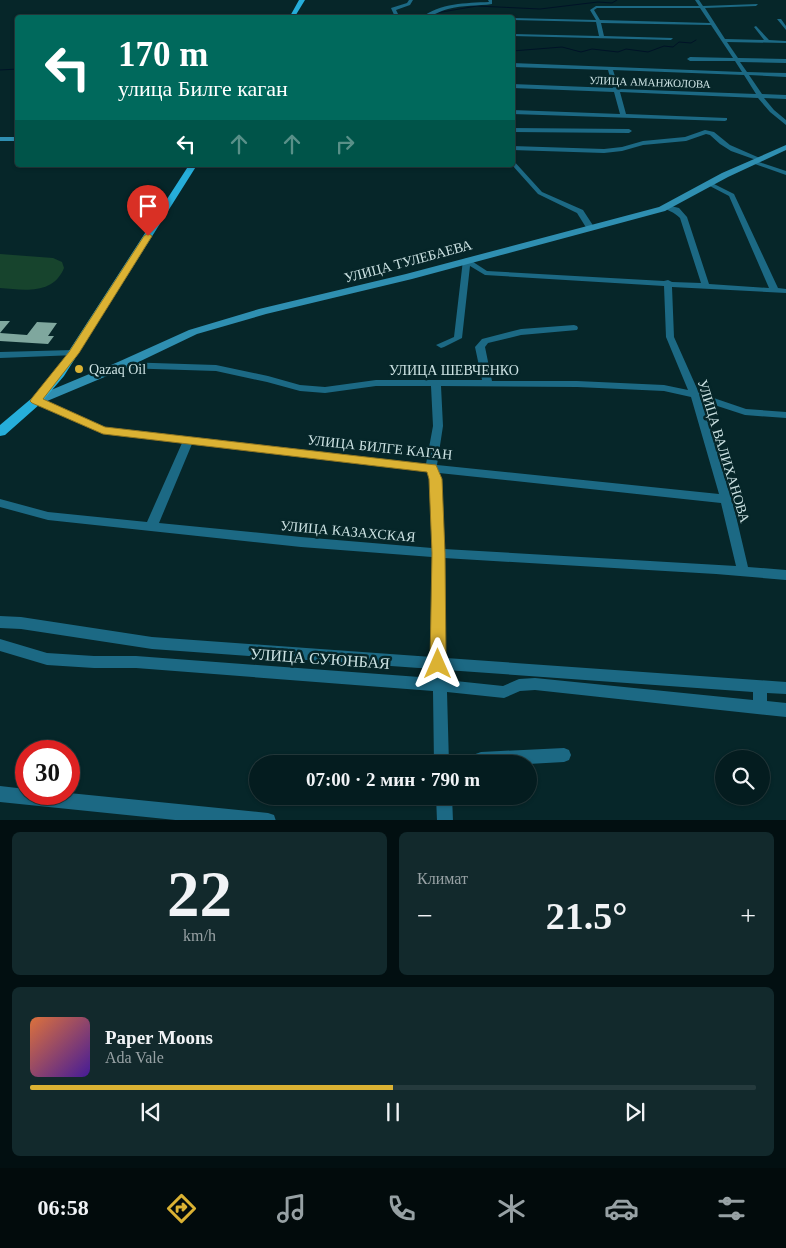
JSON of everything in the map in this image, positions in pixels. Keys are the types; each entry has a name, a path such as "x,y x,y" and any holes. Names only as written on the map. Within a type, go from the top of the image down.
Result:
{"main road":[{"path":"293,15 302,0"},
{"path":"0,432 36,401 73,353 192,167"}],"street":[{"path":"396,15 393,9 409,4 411,0"},
{"path":"428,15 435,10 491,3 490,0"},
{"path":"697,0 760,96 772,111 786,123"},
{"path":"602,38 593,8 702,8 756,5"},
{"path":"515,19 713,24"},
{"path":"779,20 786,29"},
{"path":"756,27 767,41"},
{"path":"515,36 671,39"},
{"path":"724,40 786,42"},
{"path":"690,58 786,61"},
{"path":"515,65 786,74"},
{"path":"610,68 618,90 624,116"},
{"name":"УЛИЦА АМАНЖОЛОВА","path":"515,86 786,97"},
{"path":"515,112 725,119"},
{"path":"682,118 699,126 705,132"},
{"path":"515,130 629,131"},
{"path":"515,148 604,151 622,149 643,143 686,139 705,132 712,133 720,143 730,148 786,172"},
{"path":"0,139 15,139"},
{"name":"УЛИЦА ТУЛЕБАЕВА","path":"36,401 122,365 192,332 263,311 389,281 667,207 708,183 786,147"},
{"path":"515,165 540,193 580,212 590,227"},
{"path":"708,183 732,196 774,289"},
{"path":"667,207 676,210 683,217 706,286"},
{"path":"441,345 458,338 467,260 485,273 668,282 786,291"},
{"name":"УЛИЦА ВАЛИХАНОВА","path":"668,282 670,337 695,395 726,499 743,571"},
{"path":"488,384 480,348 485,341 521,332 574,328"},
{"path":"0,354 73,353"},
{"name":"УЛИЦА ШЕВЧЕНКО","path":"122,365 216,368 300,388 325,390 376,383 577,384 664,388 695,395 710,402 745,412 786,415"},
{"path":"436,384 438,426 431,468 436,479 438,664 442,755"},
{"name":"УЛИЦА БИЛГЕ КАГАН","path":"36,401 103,430 431,468 726,499"},
{"path":"151,526 188,441"},
{"name":"УЛИЦА КАЗАХСКАЯ","path":"0,503 48,516 301,542 438,553 786,575"},
{"name":"УЛИЦА СУЮНБАЯ","path":"0,622 21,623 152,643 786,688"},
{"name":"УЛИЦА СУЮНБАЯ","path":"0,644 47,659 136,662 439,685 483,692 504,692 519,685 535,684 786,710"},
{"path":"759,686 761,708"},
{"path":"537,756 564,755"},
{"path":"0,794 268,820"},
{"path":"444,805 445,820"}],"green space":[{"path":"0,254 53,258 62,262 64,268 53,283 45,287 28,290 0,288"}],"building":[{"path":"0,321 10,321 0,333"},
{"path":"37,322 57,323 48,336 54,336 48,344 0,341 0,333 27,335"}],"waterway":[{"path":"436,13 477,6 540,9 598,2 612,3 617,0"},
{"path":"515,51 562,47 581,52 592,49 618,52 626,49 648,52 664,46 673,47 679,42 691,43 696,40"},
{"path":"0,70 15,69"}],"place":[{"name":"Qazaq Oil","path":"79,369"}],"route":[{"path":"148,236 73,353 36,401 103,430 431,468 436,479 438,664"}]}
